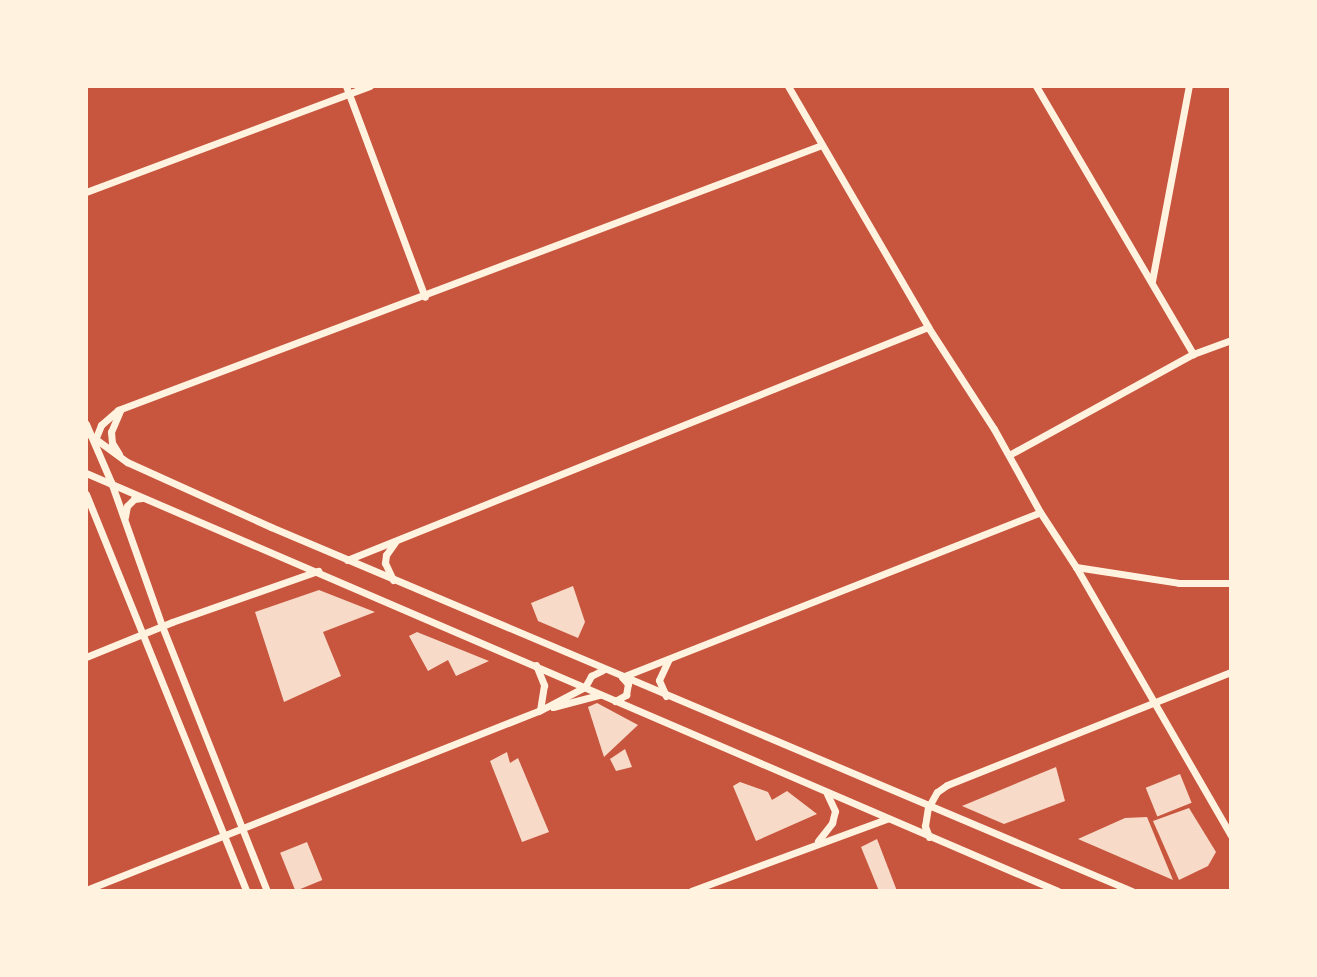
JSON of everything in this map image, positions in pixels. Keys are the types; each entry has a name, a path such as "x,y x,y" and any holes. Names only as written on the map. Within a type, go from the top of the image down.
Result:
{"street":[{"path":"86,192 347,90 370,86"},
{"path":"788,86 928,327 1009,454 1040,512 1076,567 1231,835"},
{"path":"1036,86 1153,281 1193,354"},
{"path":"1153,281 1189,86"},
{"path":"347,90 425,296"},
{"path":"95,440 107,418 123,408 822,145"},
{"path":"346,560 928,327"},
{"path":"1009,454 1193,354 1231,340"},
{"path":"123,408 117,414 111,432 114,448 127,462"},
{"path":"86,424 95,440 162,626 267,891"},
{"path":"86,432 127,462 346,560 1132,891"},
{"path":"87,473 99,470 102,460"},
{"path":"87,473 319,570 887,820 1058,891"},
{"path":"86,494 246,891"},
{"path":"125,523 127,506 134,499 146,498"},
{"path":"622,677 1040,512"},
{"path":"393,580 385,563 390,548 398,539"},
{"path":"1076,567 1179,583 1231,583"},
{"path":"86,657 162,626 319,570"},
{"path":"666,696 659,680 669,659"},
{"path":"536,664 544,685 539,711"},
{"path":"86,890 539,711 585,687 592,676 603,670"},
{"path":"929,837 925,826 928,807 937,792 947,785 1231,672"},
{"path":"615,701 626,695 628,684 622,677"},
{"path":"539,711 600,694"},
{"path":"815,844 832,823 835,811 826,793"},
{"path":"691,891 887,820"}],"building":[{"path":"573,586 585,622 578,638 538,621 531,603"},
{"path":"319,590 375,612 323,632 341,676 284,702 255,612"},
{"path":"417,632 489,661 456,676 448,660 428,671 409,636"},
{"path":"597,703 638,725 604,757 588,707"},
{"path":"625,749 632,767 616,771 610,759"},
{"path":"507,752 510,763 518,758 549,832 522,842 490,761"},
{"path":"1056,767 1065,801 1004,824 962,806"},
{"path":"1180,774 1192,803 1157,817 1146,788"},
{"path":"740,782 768,792 772,800 787,791 817,814 756,841 733,786"},
{"path":"1189,808 1216,852 1208,866 1179,880 1153,821"},
{"path":"1147,817 1173,880 1078,839 1125,818"},
{"path":"877,839 897,891 879,891 861,847"},
{"path":"307,842 322,880 295,891 280,853"}]}
